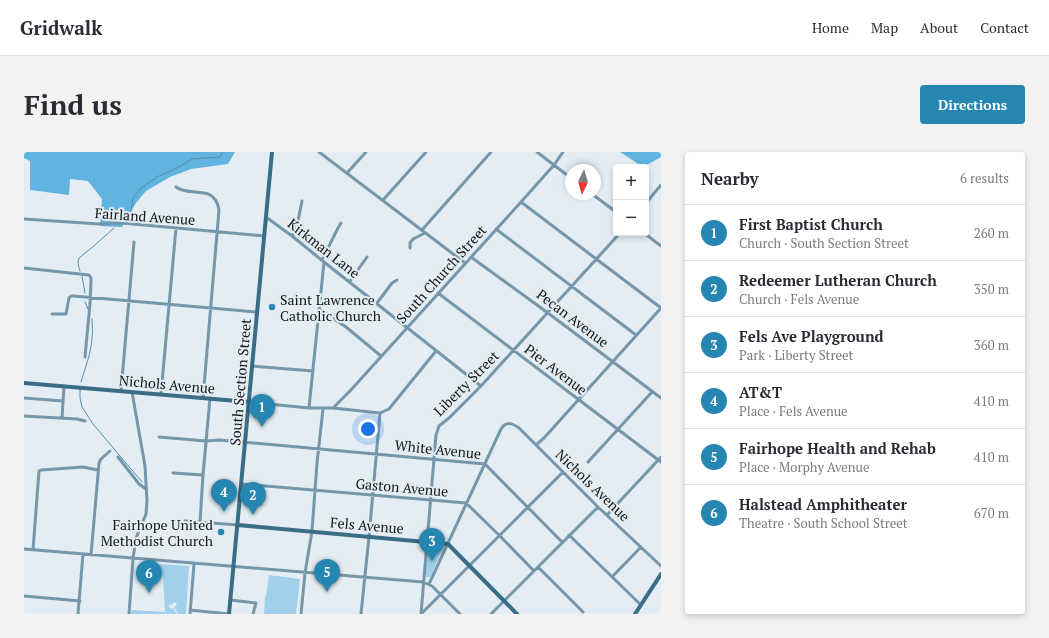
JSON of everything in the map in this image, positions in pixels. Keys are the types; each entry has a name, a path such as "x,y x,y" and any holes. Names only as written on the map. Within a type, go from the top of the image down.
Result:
{"street":[{"name":"South Section Street","path":"229,614 272,152"},
{"path":"319,152 465,263"},
{"path":"347,173 366,152"},
{"path":"383,200 426,152"},
{"path":"422,230 492,152"},
{"path":"537,152 565,173"},
{"name":"South Church Street","path":"332,408 350,391 521,202 554,165 563,152"},
{"path":"648,200 661,185"},
{"path":"176,187 181,190 206,194 214,198 218,204 219,210 203,398"},
{"path":"600,200 613,210"},
{"path":"292,236 297,226 302,201"},
{"path":"521,202 661,308 536,445"},
{"name":"Kirkman Lane","path":"266,217 350,281 481,386"},
{"name":"Fairland Avenue","path":"24,219 99,224 122,223 218,233 264,236"},
{"path":"309,408 323,261 341,223"},
{"path":"161,394 176,228"},
{"path":"496,229 636,335"},
{"path":"410,248 410,244 413,239 425,233"},
{"name":"Liberty Street","path":"421,614 436,435 439,426 481,386 617,236"},
{"path":"648,236 661,246"},
{"path":"120,391 134,242"},
{"path":"350,281 367,257"},
{"name":"Pecan Avenue","path":"471,257 661,398"},
{"path":"24,268 89,275 91,278 85,357"},
{"path":"377,303 392,283 397,280"},
{"name":"Pier Avenue","path":"438,293 660,461"},
{"path":"52,314 66,315 68,300 70,297 74,296 257,312"},
{"path":"319,309 346,327 381,356"},
{"path":"361,614 380,413 389,409 436,351"},
{"path":"252,366 313,371"},
{"name":"Nichols Avenue","path":"24,383 380,413"},
{"path":"62,418 64,386"},
{"path":"129,614 136,538 146,514 147,501 145,466 132,392"},
{"path":"588,462 652,392"},
{"path":"24,398 63,401"},
{"path":"200,522 210,398"},
{"path":"301,614 305,573 312,532 322,409"},
{"path":"24,416 80,419 85,421"},
{"name":"Nichols Avenue","path":"485,464 502,426 514,424 598,507 661,566"},
{"name":"White Avenue","path":"159,437 206,441 219,440 245,442 485,464 562,542"},
{"path":"91,555 98,470 100,461 110,451"},
{"path":"118,457 139,484 146,489"},
{"path":"607,515 660,461 661,457"},
{"path":"429,584 485,464"},
{"path":"33,550 39,471 83,467 98,470"},
{"path":"421,614 563,472"},
{"path":"173,473 203,475"},
{"name":"Gaston Avenue","path":"242,484 466,503 534,571"},
{"path":"491,614 598,507"},
{"name":"Fels Avenue","path":"185,520 448,544"},
{"path":"569,535 641,605"},
{"path":"448,544 517,614"},
{"path":"612,577 641,547"},
{"path":"24,549 423,582 429,584 441,594 460,614"},
{"path":"78,614 83,554"},
{"path":"194,564 190,612 229,614"},
{"path":"538,567 583,612"},
{"path":"635,614 661,574"},
{"path":"24,596 80,601"},
{"path":"230,600 256,603 253,614"}],"shaded area":[{"path":"24,152 235,152 228,164 191,169 170,177 146,191 136,203 122,227 100,226 102,199 88,181 70,179 69,195 30,190 30,161 24,158"},
{"path":"620,152 661,152 661,157 648,164 638,164"},
{"path":"428,544 444,546 430,577 425,577"},
{"path":"160,564 189,566 186,614 178,614 174,607 177,605 175,602 169,606 170,609 173,608 177,614 166,614 167,611 165,614 131,614 131,611 133,610 165,612 163,576"},
{"path":"269,575 300,579 296,614 264,614 265,596"}],"waterway":[{"path":"123,219 131,211 133,198 141,188 157,177 192,159 220,157 223,152"},
{"path":"80,271 78,263 79,258 114,228"},
{"path":"82,276 85,293"},
{"path":"85,302 88,309"},
{"path":"81,382 90,350 92,319"},
{"path":"80,390 82,407 93,424 142,482"}],"place":[{"name":"Saint Lawrence Catholic Church","path":"272,307"},
{"name":"First Baptist Church","path":"262,427"},
{"name":"AT&T","path":"224,512"},
{"name":"Redeemer Lutheran Church","path":"253,515"},
{"name":"Fairhope United Methodist Church","path":"221,532"},
{"name":"Fels Ave Playground","path":"432,561"},
{"name":"Fairhope Health and Rehab","path":"327,592"},
{"name":"Halstead Amphitheater","path":"149,593"}]}
